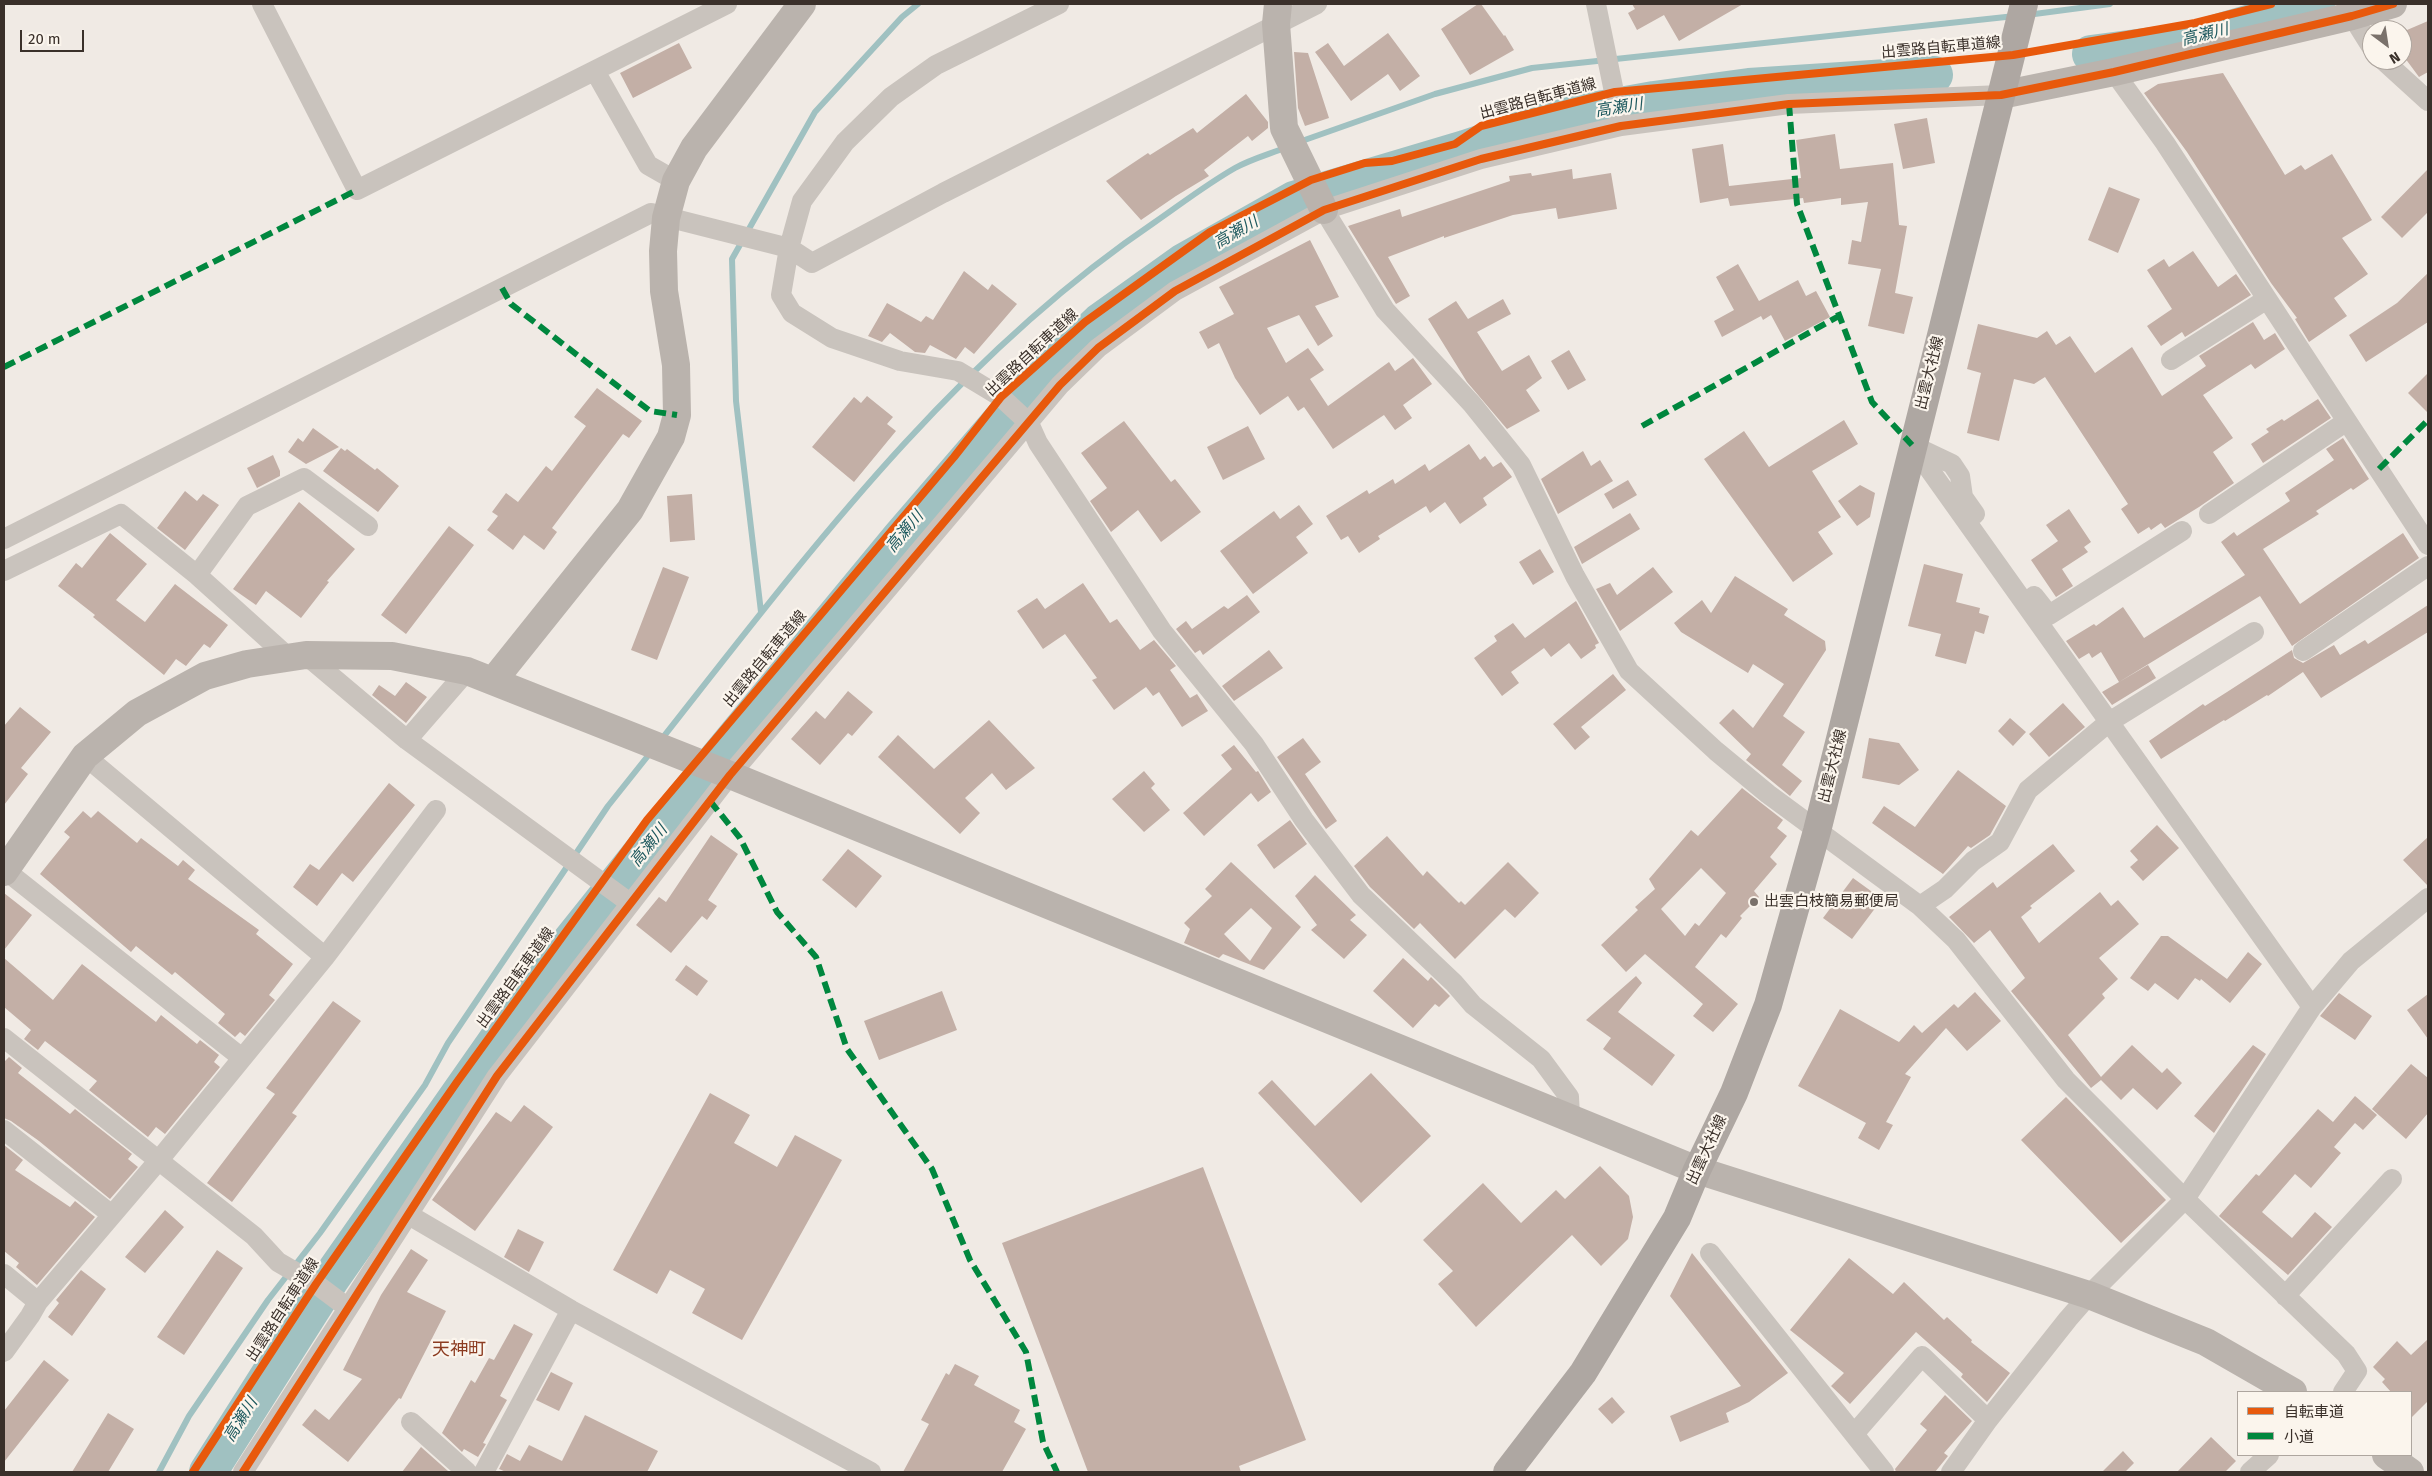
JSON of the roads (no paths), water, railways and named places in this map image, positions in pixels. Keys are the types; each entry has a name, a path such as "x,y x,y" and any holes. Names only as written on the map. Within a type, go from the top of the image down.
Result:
{"main road":[{"name":"出雲大社線","path":"1507,1472 1583,1373 1677,1218 1697,1170 1734,1094 1768,1004 1817,831 1912,445 2001,95 2013,56 2024,4"}],"street":[{"path":"262,4 357,190 727,4"},
{"path":"493,681 630,510 671,436 677,415 676,365 664,291 663,251 666,218 676,182 694,148 802,4"},
{"path":"1059,4 936,66 891,97 846,142 802,201 781,295 792,313 832,338 900,361 958,371 1001,397 1029,423 1038,442 1162,631 1254,744 1304,820 1361,895 1454,983 1473,1005 1541,1059 1569,1096 1570,1116"},
{"path":"4,538 651,213 790,248 812,263 1277,14 1317,4"},
{"path":"1596,4 1621,126"},
{"path":"243,1472 498,1076 730,775 1060,385 1098,348 1175,291 1324,210 1481,159 1621,126 1789,104 2001,95 2114,72 2374,8"},
{"path":"1277,14 1284,128 1324,210 1385,310 1472,404 1521,465 1575,576 1629,671 1716,751 1817,831 1920,906 1956,940 2066,1080 2185,1199 2346,1354 2357,1371 2344,1391"},
{"path":"2394,70 2428,101"},
{"path":"595,71 648,165 676,182"},
{"path":"2114,72 2165,143 2428,545"},
{"path":"2171,360 2267,299"},
{"path":"2209,514 2348,421"},
{"path":"1912,445 1952,464 1960,476 1963,497 2049,616 2182,531"},
{"path":"1912,445 2312,1006"},
{"path":"197,576 247,506 304,478 368,526"},
{"path":"4,571 121,514 297,656 630,903"},
{"path":"2303,651 2428,566"},
{"path":"1920,906 1944,890 1973,861 2000,842 2028,790 2109,722 2254,632"},
{"path":"242,1058 5,871 85,756 138,713 205,676 247,664 297,656 392,656 468,671 730,775 1570,1116 1697,1170 2089,1294 2206,1342 2292,1391"},
{"path":"408,740 468,671"},
{"path":"85,756 325,957"},
{"path":"4,1352 38,1302 159,1160 325,957 436,810"},
{"path":"1951,1472 1988,1420 2089,1294 2185,1199 2312,1006 2351,961 2428,898"},
{"path":"4,1038 254,1236 278,1262 316,1284 348,1308"},
{"path":"4,1130 112,1215"},
{"path":"2285,1296 2392,1179"},
{"path":"409,1215 571,1310 871,1472"},
{"path":"1710,1253 1884,1472"},
{"path":"4,1274 38,1302"},
{"path":"484,1472 571,1310"},
{"path":"1854,1434 1922,1356 1988,1420"},
{"path":"411,1422 467,1472"},
{"path":"2250,1472 2267,1456"},
{"path":"2387,1456 2410,1472"}],"waterway":[{"path":"761,612 736,401 732,259 815,112 902,17 918,4"},
{"path":"2027,15 2110,4"},
{"name":"高瀬川","path":"2091,54 2190,41 2316,4"},
{"path":"1299,142 1435,94 1532,68 2015,16"},
{"name":"高瀬川","path":"208,1472 331,1278 536,985 683,801 901,537 1027,391 1100,322 1184,262 1294,200 1465,149 1560,117 1654,100 1749,87 1934,75"},
{"path":"661,740 772,599 888,462 950,396 1014,334 1082,275 1204,187 1241,165 1287,147"},
{"path":"159,1472 189,1416 268,1300 320,1233 425,1085 448,1043 608,806 651,752"}],"place":[{"name":"出雲白枝簡易郵便局","path":"1754,902"}],"district":[{"name":"天神町","path":"459,1350"}]}
